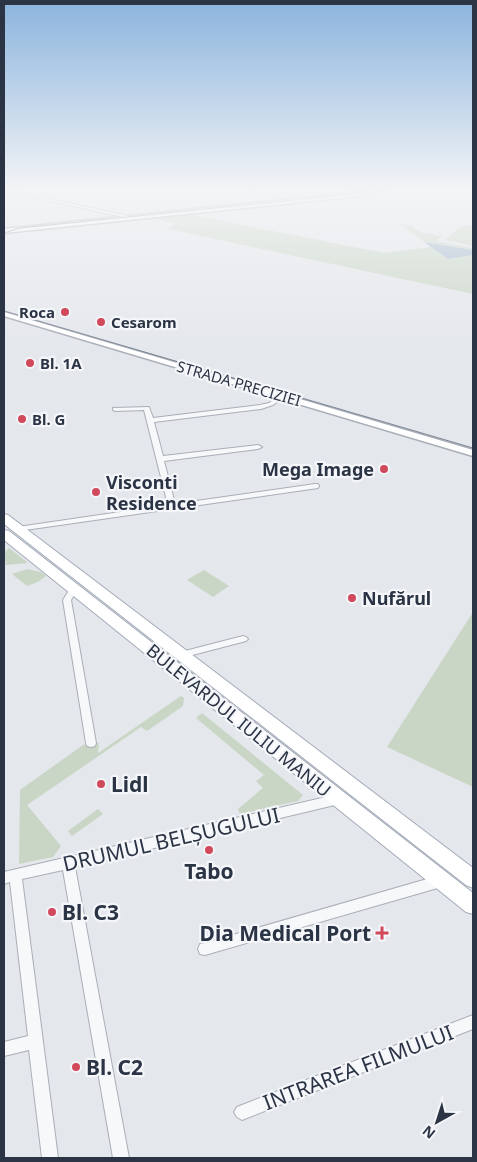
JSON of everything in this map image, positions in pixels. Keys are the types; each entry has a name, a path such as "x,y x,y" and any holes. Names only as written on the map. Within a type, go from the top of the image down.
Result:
{"main road":[{"name":"STRADA PRECIZIEI","path":"4,314 473,452"},
{"name":"BULEVARDUL IULIU MANIU","path":"8,525 88,581 181,655 304,760 339,799 473,905"},
{"name":"BULEVARDUL IULIU MANIU","path":"8,525 74,589 304,760 473,879"},
{"path":"74,589 88,581"}],"street":[{"path":"150,420 266,406 282,396"},
{"path":"115,409 146,407 172,506"},
{"path":"160,459 258,447"},
{"path":"8,525 172,506 315,486"},
{"path":"74,589 67,600 90,743"},
{"path":"181,655 244,639"},
{"name":"DRUMUL BELȘUGULUI","path":"9,877 339,799"},
{"path":"68,863 121,1158"},
{"path":"9,877 35,1041 50,1158"},
{"path":"206,949 442,881"},
{"name":"INTRAREA FILMULUI","path":"242,1112 473,1022"},
{"path":"4,1049 35,1041"}],"green space":[{"path":"230,242 330,242 384,253 432,247 448,259 473,255 473,294"},
{"path":"425,242 441,242 473,248 473,250"},
{"path":"455,242 473,242 473,246"},
{"path":"9,548 27,563 6,565 4,553"},
{"path":"27,569 41,572 46,576 38,582 27,586 12,574"},
{"path":"204,570 229,586 213,597 187,580"},
{"path":"473,612 473,787 387,747"},
{"path":"181,696 184,698 183,706 147,731 141,727 27,805 61,846 53,857 19,864 20,790 83,745 99,743 98,753"},
{"path":"202,713 303,795 298,801 240,814 238,809 263,788 256,781 264,775 196,718"},
{"path":"98,809 103,814 72,836 68,831"}],"water":[{"path":"424,242 473,250 473,255 448,259"}],"tram line":[{"path":"4,311 473,448"}],"place":[{"name":"Roca","path":"65,312"},
{"name":"Cesarom","path":"101,322"},
{"name":"Bl. 1A","path":"30,363"},
{"name":"Bl. G","path":"22,419"},
{"name":"Mega Image","path":"384,469"},
{"name":"Visconti Residence","path":"96,492"},
{"name":"Nufărul","path":"352,598"},
{"name":"Lidl","path":"101,784"},
{"name":"Tabo","path":"209,850"},
{"name":"Bl. C3","path":"52,912"},
{"name":"Dia Medical Port","path":"382,933"},
{"name":"Bl. C2","path":"76,1067"}]}
